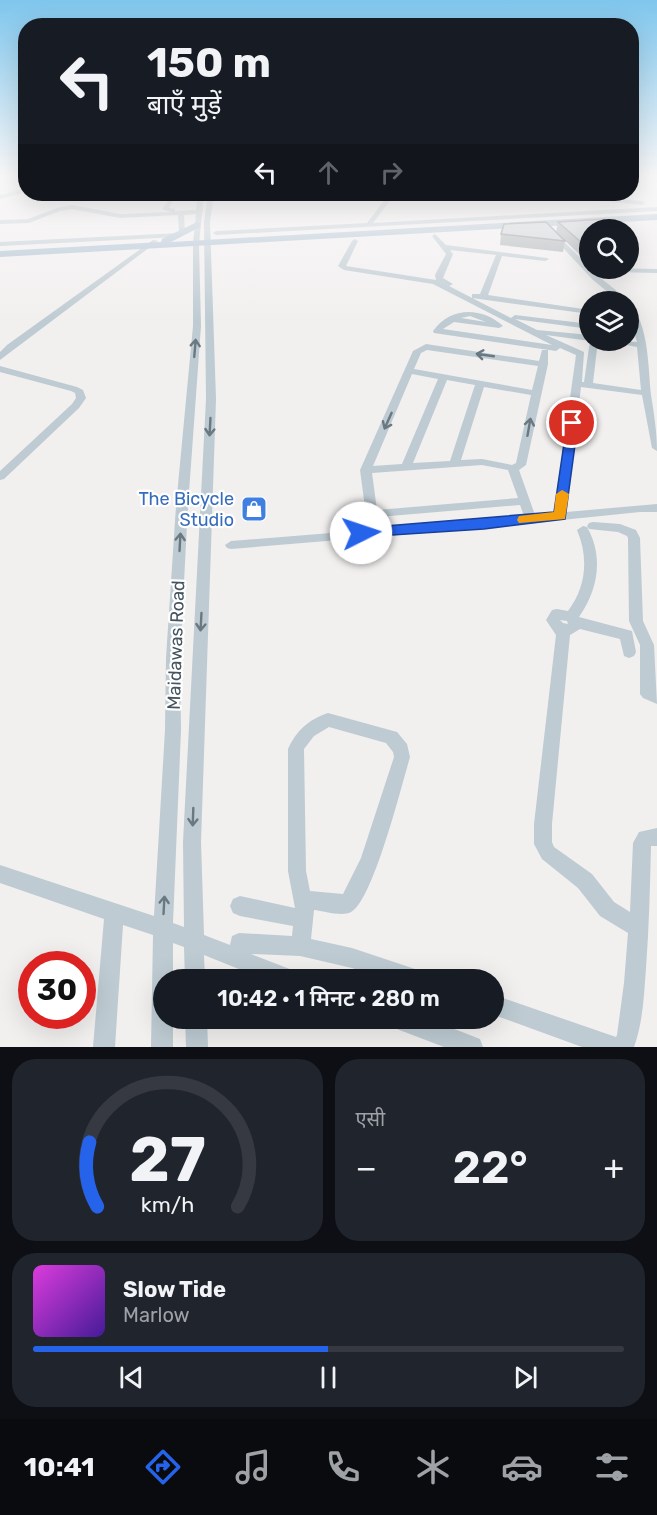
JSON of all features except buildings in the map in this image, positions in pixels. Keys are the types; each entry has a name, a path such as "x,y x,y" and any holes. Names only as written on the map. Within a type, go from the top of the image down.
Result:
{"main road":[{"path":"156,243 180,234 233,237 370,227 476,224"},
{"path":"0,252 156,243 204,236 494,224"},
{"path":"156,243 204,236"}],"street":[{"path":"0,244 16,237 180,234 181,224"},
{"path":"202,224 204,236"},
{"path":"204,236 206,224"},
{"path":"204,236 434,224"},
{"path":"541,224 579,261"},
{"path":"0,227 16,237"},
{"name":"Maidawas Road","path":"162,1047 163,929 182,506 204,236"},
{"name":"Maidawas Road","path":"194,969 192,842 211,399 204,236"},
{"path":"435,236 450,257 440,279 483,298 579,311"},
{"path":"355,241 342,266 344,268 435,282 582,356 583,385"},
{"path":"0,357 10,347 156,243"},
{"path":"445,247 545,259"},
{"path":"483,298 500,253"},
{"path":"639,271 657,271"},
{"path":"598,279 613,291"},
{"path":"572,350 437,331 452,319 463,313 471,312 500,326 579,337"},
{"path":"515,317 579,326"},
{"path":"639,332 646,393 657,448"},
{"path":"374,532 366,470 417,351 426,347 543,364"},
{"path":"566,515 583,385 591,351"},
{"path":"366,470 455,463 488,462 513,468 521,465 524,461 535,393 545,352"},
{"path":"0,369 8,373 74,388 80,392 81,398 76,406 0,477"},
{"path":"410,371 535,393"},
{"path":"406,467 444,376"},
{"path":"455,463 480,383"},
{"path":"583,385 646,393"},
{"path":"513,468 531,519"},
{"path":"371,514 524,501"},
{"path":"588,523 657,508"},
{"path":"231,545 566,515 588,523 620,528 632,533 634,538 636,621 647,645 648,694 657,698"},
{"path":"588,523 589,586 563,635 543,824 543,844 548,854 585,881 607,909 637,927"},
{"path":"569,622 627,635 629,652"},
{"path":"240,906 305,909 346,904 356,893 402,757 401,749 391,737 328,720 309,729 296,749 297,870 305,909 300,946"},
{"path":"623,1047 631,1019 640,910 642,843 645,838 657,837"},
{"path":"0,874 163,929 265,969"},
{"path":"104,1047 114,914"},
{"path":"239,943 300,946 352,958 385,969"},
{"path":"504,1009 613,1047"},
{"path":"197,1029 198,1047"},
{"path":"425,1029 472,1047"}],"slow traffic":[{"path":"523,520 560,516 562,494"}],"place":[{"name":"The Bicycle Studio","path":"254,509"}],"route":[{"path":"361,533 560,516 572,423"}]}
